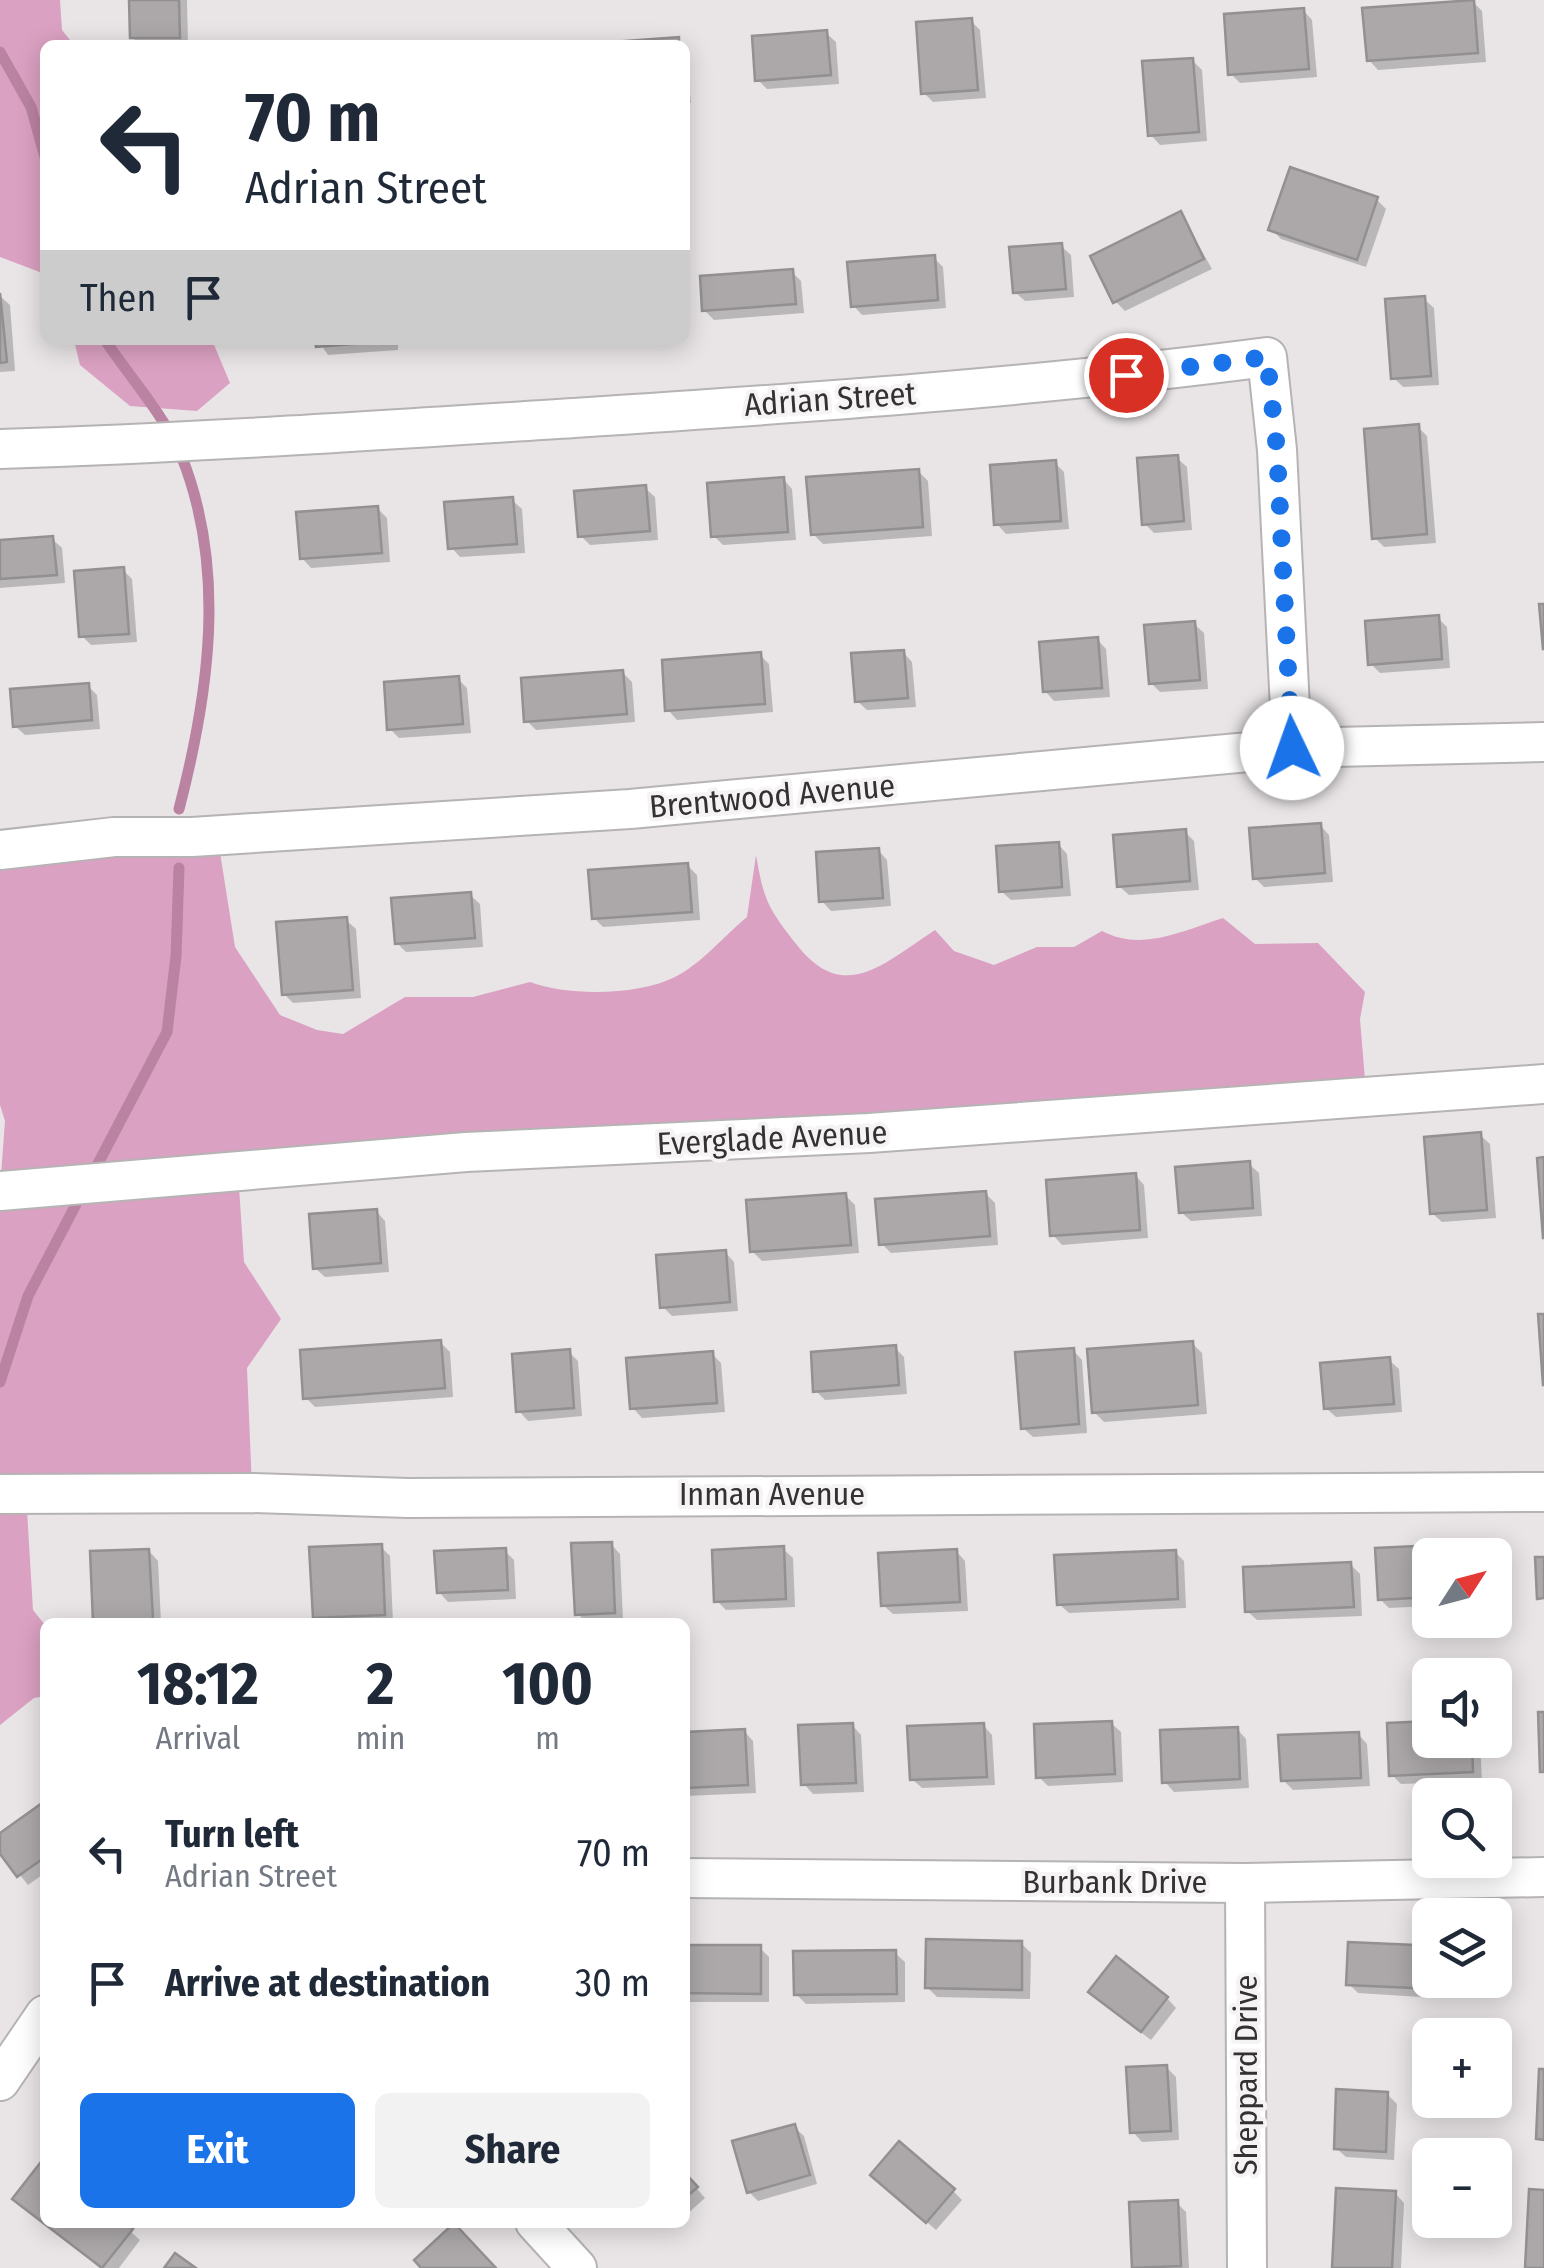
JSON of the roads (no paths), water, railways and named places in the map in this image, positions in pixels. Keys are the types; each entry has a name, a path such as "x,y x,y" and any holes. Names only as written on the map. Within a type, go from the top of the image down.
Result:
{"street":[{"name":"Adrian Street","path":"0,449 174,444 657,412 1091,380 1267,357 1277,450 1292,748"},
{"name":"Brentwood Avenue","path":"0,850 114,837 192,837 630,809 1292,748 1544,742"},
{"name":"Everglade Avenue","path":"0,1191 466,1152 869,1132 1544,1084"},
{"name":"Inman Avenue","path":"0,1494 265,1493 408,1498 1544,1492"},
{"name":"Burbank Drive","path":"690,1878 1246,1882 1544,1878"},
{"name":"Sheppard Drive","path":"1246,1882 1247,2268"},
{"path":"0,2081 40,2021"},
{"path":"540,2228 577,2268"}],"waterway":[{"path":"0,52 31,107 40,139"},
{"path":"109,345 174,440 195,498 204,542 208,587 205,677 179,809"},
{"path":"92,1175 167,1032 176,956 179,868"},
{"path":"0,1382 28,1296 83,1191"}]}
